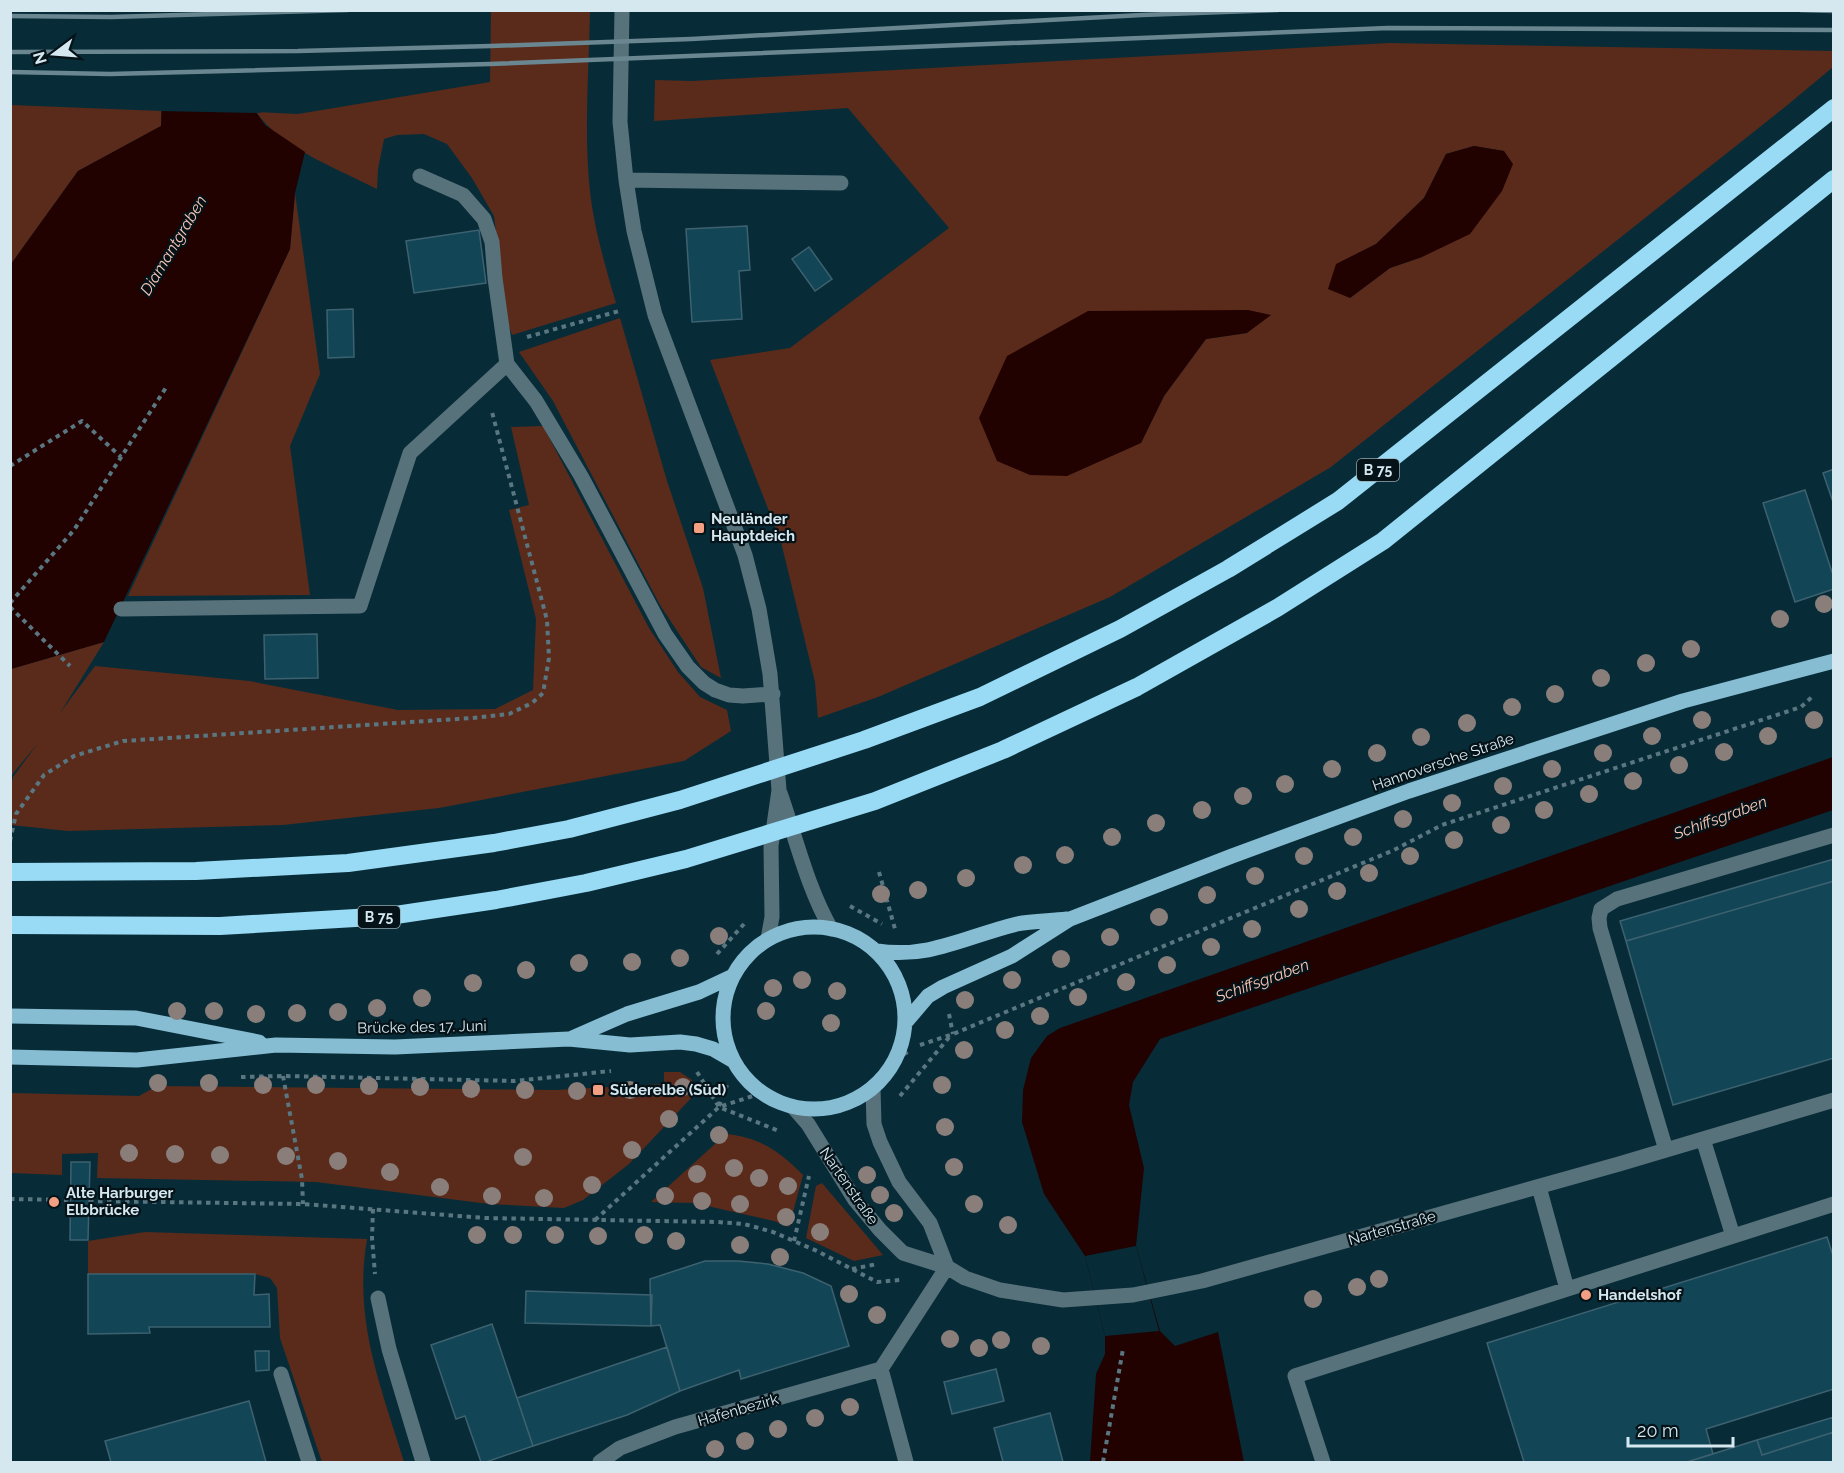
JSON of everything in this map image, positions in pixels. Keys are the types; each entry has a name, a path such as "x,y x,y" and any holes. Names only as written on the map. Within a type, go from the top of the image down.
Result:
{"highway":[{"name":"B 75","path":"10,872 196,871 348,863 505,841 569,828 680,800 864,740 980,697 1120,629 1228,569 1338,501 1833,108"},
{"name":"B 75","path":"10,925 220,927 389,916 496,900 586,883 686,859 875,801 1003,750 1137,687 1277,608 1383,541 1833,179"}],"main road":[{"name":"Hannoversche Straße","path":"905,1023 928,996 1012,956 1070,919 1409,791 1683,701 1833,661"},
{"name":"Hannoversche Straße","path":"877,951 909,954 931,950 1018,924 1070,919"},
{"path":"798,928 831,928 855,937 877,951 899,984 903,997 905,1023 901,1047 882,1080 862,1097 836,1107 808,1110 794,1108 762,1094 741,1073 732,1060 723,1029 724,1002 733,976 754,950 768,939 798,928"},
{"name":"Brücke des 17. Juni","path":"569,1039 627,1014 699,992 733,976"},
{"name":"Brücke des 17. Juni","path":"10,1016 136,1018 276,1045"},
{"name":"Brücke des 17. Juni","path":"10,1057 137,1060 276,1045 395,1047 569,1039 630,1045 680,1042 696,1044 713,1049 732,1060"}],"street":[{"path":"621,10 620,122 634,231 655,315 745,555 759,609 773,694 779,790 771,846 772,917 768,939"},
{"path":"420,176 463,195 484,219 492,242 507,364 536,401 581,476 665,634 688,667 704,683 715,690 729,694 773,694"},
{"path":"626,180 841,183"},
{"path":"121,609 360,606 410,453 507,364"},
{"path":"779,790 808,878 821,911 831,928"},
{"path":"1666,1150 1600,928 1601,909 1617,899 1833,835"},
{"path":"873,1088 874,1124 883,1150 898,1182 930,1223 947,1267 881,1370 906,1462"},
{"name":"Nartenstraße","path":"794,1108 808,1124 855,1200 880,1230 903,1252 947,1267 965,1278 1000,1290 1063,1300 1097,1299 1149,1292 1202,1281 1539,1187 1833,1100"},
{"path":"1703,1139 1733,1236"},
{"path":"1539,1187 1567,1289"},
{"path":"1323,1462 1295,1376 1833,1204"},
{"path":"378,1298 389,1349 423,1462"},
{"name":"Hafenbezirk","path":"600,1462 620,1448 675,1427 881,1370"},
{"path":"281,1374 309,1462"}],"path":[{"path":"517,340 619,311"},
{"path":"10,841 16,814 44,775 74,756 123,741 509,714 532,703 543,693 549,658 547,620 510,474 484,385"},
{"path":"70,666 10,605 74,530 167,386"},
{"path":"10,466 82,421 121,458"},
{"path":"896,1059 917,1046 953,1034 1394,850 1442,825 1801,707"},
{"path":"845,899 851,907 897,932 879,872"},
{"path":"712,959 744,924 747,914"},
{"path":"948,1011 953,1034"},
{"path":"899,1105 900,1096 953,1034"},
{"path":"690,1068 698,1072 719,1107 787,1134"},
{"path":"237,1077 515,1081 622,1070"},
{"path":"283,1076 302,1179 303,1204"},
{"path":"594,1220 719,1107 762,1094"},
{"path":"794,1241 812,1163 826,1155"},
{"path":"10,1199 71,1200"},
{"path":"89,1201 303,1204 485,1218 744,1224 773,1232 852,1269"},
{"path":"373,1209 374,1267"},
{"path":"1103,1462 1123,1349"}],"shaded area":[{"path":"491,11 590,11 587,129 591,200 616,303 512,335 506,318 494,216 472,178 447,144 424,134 397,135 384,139 377,189 295,147 267,125 256,112 298,114 490,82"},
{"path":"1389,43 1833,51 1833,67 1785,107 1331,467 1110,597 878,697 818,718 815,682 781,542 710,360 790,348 949,228 848,108 654,121 655,80 692,81","holes":["1474,146 1504,151 1422,257 1390,268 1350,298 1337,264 1376,244 1424,198 1446,154","1247,333 1206,339 1164,396 1141,443 1007,356"]},
{"path":"11,105 162,111 161,126 78,171 11,264"},
{"path":"295,193 320,374 290,446 310,595 128,596 290,249"},
{"path":"620,318 667,481 703,588 721,678 701,667 660,605 553,401 519,352"},
{"path":"543,426 649,628 678,672 700,697 727,710 731,731 684,761 439,808 283,825 68,831 11,825 13,777 38,743 11,776 11,669 104,642 60,713 95,666 249,681 398,710 495,709 533,690 536,619 509,510 529,505 511,427"},
{"path":"664,1072 680,1072 692,1080 695,1094 629,1164 583,1200 564,1208 489,1204 316,1182 97,1178 98,1153 62,1154 62,1175 11,1173 11,1093 139,1096 157,1086 556,1090 664,1084"},
{"path":"726,1134 749,1138 769,1147 803,1175 789,1227 774,1221 694,1203 651,1202"},
{"path":"822,1183 883,1255 854,1261 806,1238 816,1186"},
{"path":"145,1232 367,1239 364,1269 366,1326 378,1380 404,1462 322,1462 280,1338 277,1288 270,1278 255,1274 88,1274 88,1241"}],"water":[{"name":"Diamantgraben","path":"164,11 256,112 265,125 305,152 295,193 290,249 104,642 11,669 11,264 78,171 161,126"},
{"path":"1474,146 1504,151 1513,164 1502,191 1470,234 1422,257 1390,268 1350,298 1328,289 1336,264 1376,244 1424,198 1446,154"},
{"path":"1248,310 1271,315 1247,333 1206,339 1164,396 1141,443 1067,476 1030,475 997,461 979,418 1007,356 1088,311"},
{"name":"Schiffsgraben","path":"1833,757 1833,810 1160,1039 1133,1082 1129,1105 1144,1168 1136,1246 1160,1331 1175,1346 1218,1332 1244,1462 1090,1462 1096,1374 1105,1354 1105,1336 1085,1256 1044,1194 1022,1122 1023,1090 1031,1058 1047,1036 1060,1028"}],"pier":[{"path":"161,10 261,10 259,111 261,113 159,111"},
{"path":"1136,1246 1159,1331 1105,1336 1085,1256"}],"building":[{"path":"747,226 750,270 739,271 742,319 692,322 686,229"},
{"path":"479,230 486,283 414,293 406,241"},
{"path":"809,247 832,279 815,291 792,259"},
{"path":"353,309 354,357 328,358 327,310"},
{"path":"1834,469 1834,505 1823,473"},
{"path":"1805,490 1834,578 1834,589 1795,602 1763,503"},
{"path":"317,634 318,678 265,679 264,635"},
{"path":"1834,859 1834,881 1626,941 1620,921"},
{"path":"1834,881 1834,1058 1673,1105 1626,941"},
{"path":"71,1162 90,1162 88,1240 70,1240"},
{"path":"1827,1237 1834,1259 1834,1389 1706,1429 1713,1454 1687,1462 1524,1462 1487,1343"},
{"path":"705,1261 768,1264 803,1273 831,1286 849,1346 741,1379 739,1370 680,1391 660,1325 651,1326 650,1279"},
{"path":"88,1274 255,1274 254,1295 269,1294 270,1327 149,1327 150,1333 88,1334"},
{"path":"526,1291 652,1295 651,1326 525,1323"},
{"path":"492,1324 533,1446 481,1462 465,1416 456,1419 431,1345"},
{"path":"667,1347 680,1391 627,1415 533,1446 517,1398"},
{"path":"255,1351 269,1351 269,1370 256,1371"},
{"path":"996,1369 1004,1401 952,1414 944,1382"},
{"path":"249,1401 266,1462 111,1462 105,1441"},
{"path":"1050,1413 1063,1462 1003,1462 994,1428"},
{"path":"1834,1417 1834,1432 1762,1455 1757,1440"},
{"path":"1834,1432 1834,1462 1687,1462 1757,1440 1762,1455"}],"railway":[{"path":"10,16 111,17 348,10"},
{"path":"10,52 298,51 491,46 691,39 1278,10"},
{"path":"1800,10 1834,11"},
{"path":"10,72 110,74 490,64 1388,28 1834,30"}],"place":[{"name":"Neuländer Hauptdeich","path":"699,528"},
{"name":"Süderelbe (Süd)","path":"598,1090"},
{"name":"Alte Harburger Elbbrücke","path":"54,1202"},
{"name":"Handelshof","path":"1586,1295"}]}
